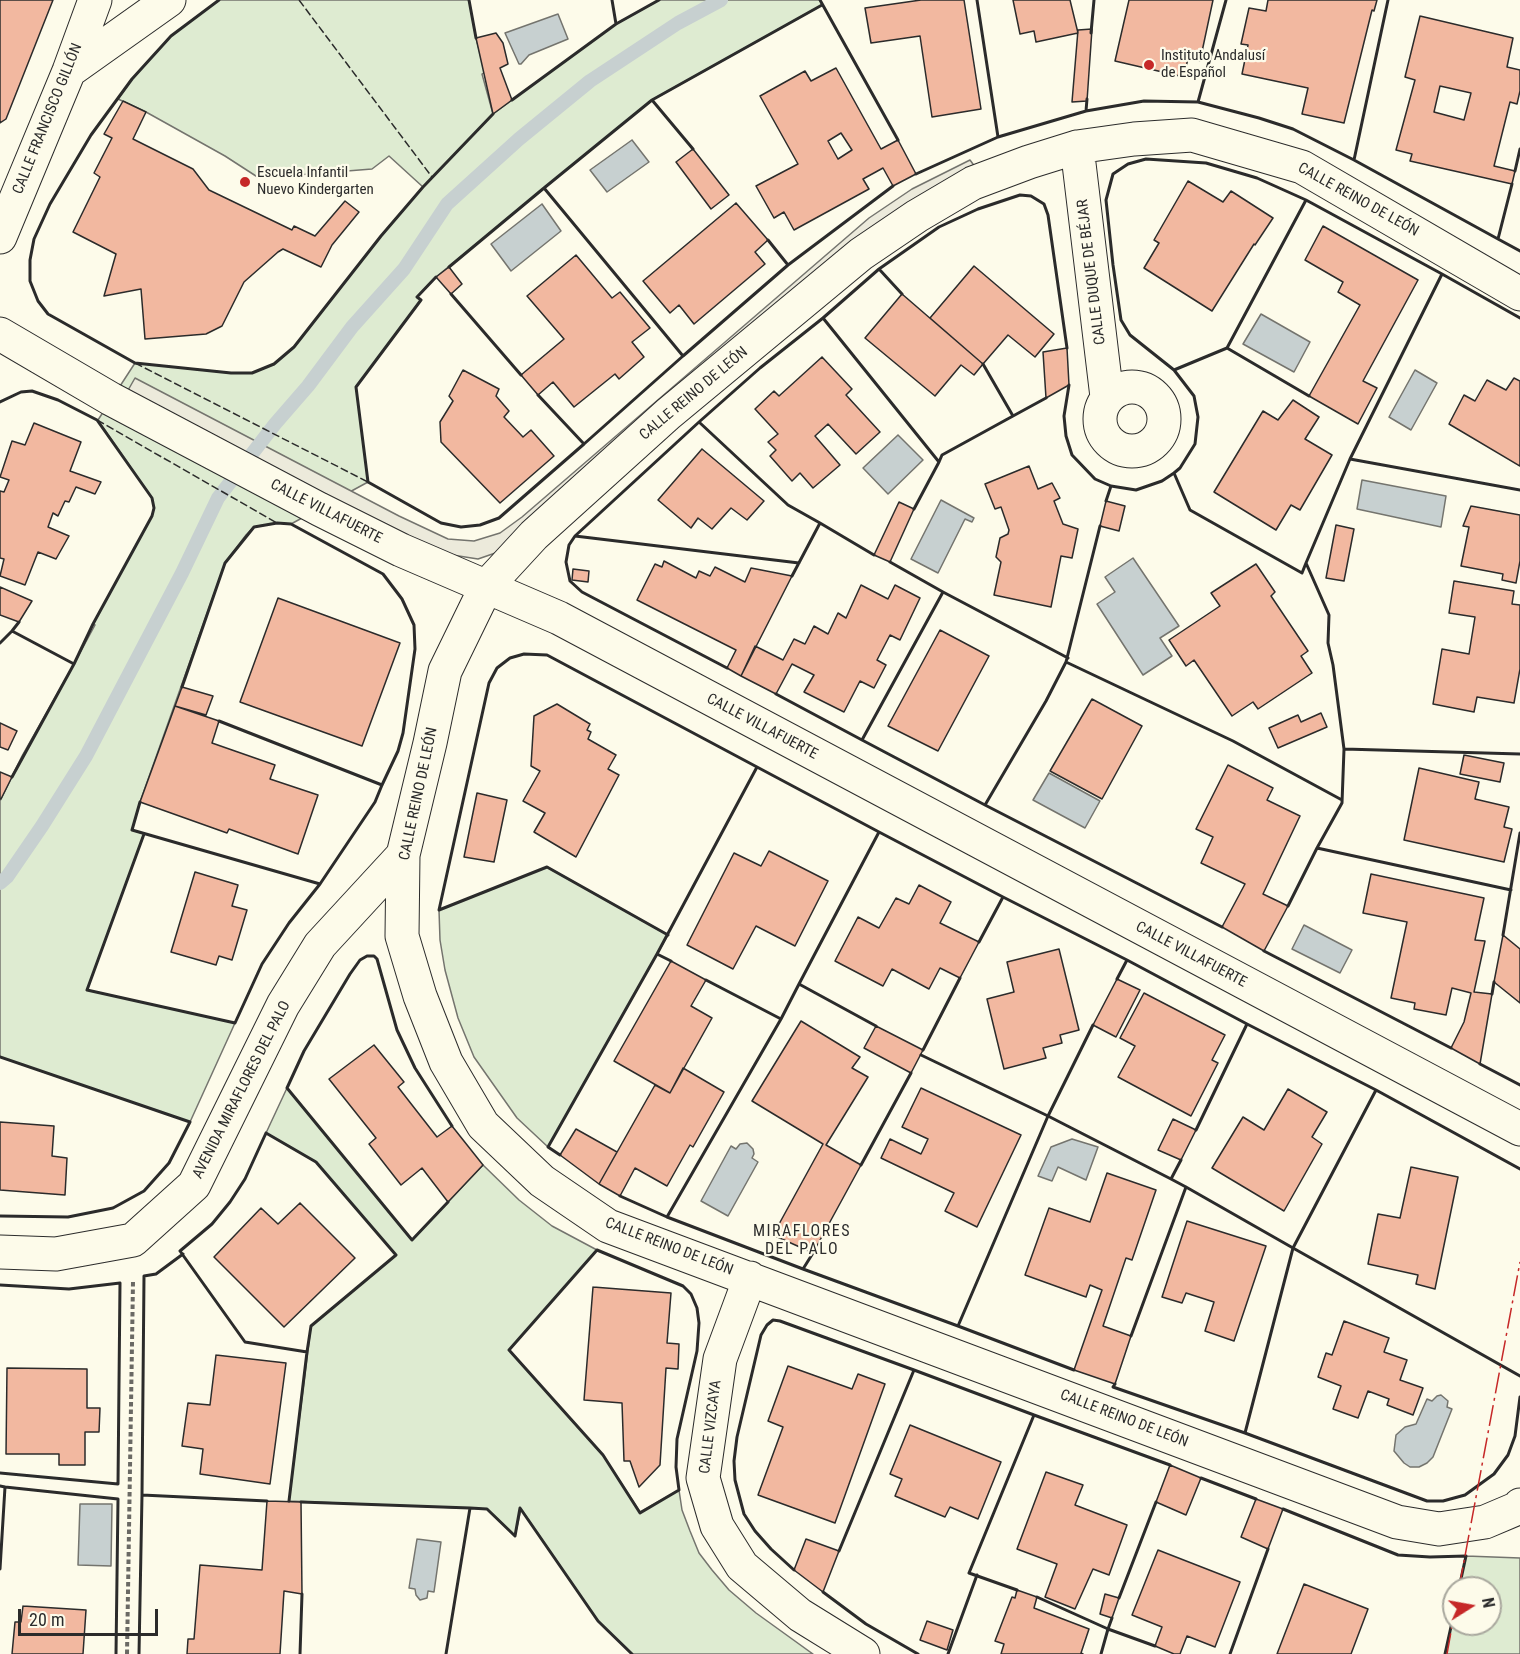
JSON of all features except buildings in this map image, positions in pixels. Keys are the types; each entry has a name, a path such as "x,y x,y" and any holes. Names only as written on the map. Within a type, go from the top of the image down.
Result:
{"street":[{"name":"CALLE FRANCISCO GILLÓN","path":"0,237 69,71 95,0"},
{"path":"69,71 169,0"},
{"name":"CALLE REINO DE LEÓN","path":"1519,1507 1485,1522 1439,1529 1397,1522 608,1226 542,1181 483,1125 446,1062 420,996 402,936 403,855 445,671 486,587 534,535 668,414 861,254 917,216 972,183 1077,147 1134,139 1192,135 1302,167 1520,294"},
{"name":"CALLE DUQUE DE BÉJAR","path":"1077,147 1107,397"},
{"name":"CALLE VILLAFUERTE","path":"0,334 111,399 319,509 401,550 569,624 1520,1129"},
{"name":"AVENIDA MIRAFLORES DEL PALO","path":"0,1252 56,1254 133,1240 194,1185 283,1005 320,945 403,855"},
{"name":"CALLE VIZCAYA","path":"750,1278 720,1359 703,1478 717,1526 742,1566 800,1615 863,1654"}],"path":[{"path":"127,1654 133,1280"}],"green space":[{"path":"219,0 469,0 485,72 482,74 493,114 616,24 659,0 820,0 822,5 652,100 436,277 417,297 421,300 356,387 368,482 291,524 277,523 254,527 225,563 140,802 132,830 144,834 87,990 235,1023 190,1122 0,1057 0,801 152,516 154,508 152,498 98,420 135,363 231,373 252,373 274,364 294,347 381,236 423,187 389,156 372,169 259,178 225,156 118,99 132,79 171,36"},
{"path":"547,867 668,935 548,1147 517,1118 474,1057 458,1018 445,970 440,940 439,910"},
{"path":"287,1088 412,1240 483,1165 519,1200 552,1226 597,1250 509,1350 603,1455 640,1512 679,1490 682,1510 699,1553 712,1570 729,1590 756,1613 813,1654 632,1654 598,1621 521,1509 515,1536 487,1509 289,1501 311,1326 396,1255 316,1162 266,1133"},
{"path":"1466,1556 1520,1558 1520,1654 1445,1654 1449,1636 1502,1636 1502,1576 1462,1576"}],"shaded area":[{"path":"558,14 568,39 529,55 519,64 505,33"},
{"path":"632,140 649,162 607,192 590,170"},
{"path":"970,160 978,171 504,550 478,559 446,554 395,531 127,392 135,378 399,516 448,539 474,541 500,533 522,517 869,218 912,189"},
{"path":"542,204 561,231 511,271 491,244"},
{"path":"1261,314 1310,342 1294,372 1243,344"},
{"path":"1415,370 1437,383 1411,430 1389,417"},
{"path":"898,435 923,460 888,494 863,468"},
{"path":"1362,480 1446,496 1441,527 1357,509"},
{"path":"941,500 974,518 972,522 965,519 938,573 911,559"},
{"path":"1133,558 1179,626 1160,638 1172,656 1143,675 1097,604 1115,592 1105,577"},
{"path":"1049,773 1100,801 1085,828 1033,800"},
{"path":"1304,925 1352,950 1340,973 1292,949"},
{"path":"1072,1139 1098,1147 1086,1180 1058,1167 1052,1181 1038,1176 1051,1147"},
{"path":"747,1143 753,1149 752,1158 758,1162 728,1216 701,1201 731,1146 736,1149 740,1144"},
{"path":"1441,1395 1448,1401 1447,1407 1452,1409 1433,1457 1419,1467 1410,1467 1394,1451 1396,1435 1405,1427 1416,1424 1427,1399 1432,1401"},
{"path":"80,1504 112,1504 111,1566 78,1565"},
{"path":"417,1539 441,1542 434,1592 428,1591 427,1598 420,1600 415,1589 409,1588"}],"waterway":[{"path":"0,883 7,877 42,826 86,756 182,573 218,498 352,327 404,269 447,204 519,139 590,81 678,23 721,0"}],"fence":[{"path":"299,0 432,177"},
{"path":"135,363 368,482"},
{"path":"97,420 277,523"}],"wall":[{"path":"219,0 171,36 132,79 91,135 50,204 34,239 30,260 30,281 38,301 48,314 135,363 231,373 252,373 274,364 294,347 381,236 423,187 493,114"},
{"path":"469,0 476,38"},
{"path":"612,0 616,24 659,0"},
{"path":"820,0 898,140"},
{"path":"977,0 998,137 1086,111"},
{"path":"1091,33 1094,0"},
{"path":"1198,102 1226,0"},
{"path":"1388,0 1354,160 1498,239"},
{"path":"693,149 652,100 822,5"},
{"path":"512,100 616,24"},
{"path":"1087,99 1086,111 1144,101 1198,102 1293,129 1354,160"},
{"path":"652,100 544,188 683,356 788,265"},
{"path":"916,174 998,137"},
{"path":"1515,171 1520,149"},
{"path":"1227,348 1174,370 1130,335 1121,320 1106,200 1113,174 1128,164 1146,159 1206,163 1257,178 1306,200"},
{"path":"1512,184 1498,239 1520,251"},
{"path":"768,240 788,265 893,186"},
{"path":"449,267 544,188"},
{"path":"879,269 939,227 978,209 1020,195 1031,196 1044,204 1048,215 1067,348"},
{"path":"1309,396 1227,348 1306,200 1442,274"},
{"path":"823,318 879,269 902,294"},
{"path":"1350,459 1442,274 1520,318"},
{"path":"436,277 417,297 421,300 356,387 368,482 441,523 461,527 480,525 499,518 584,444 538,395"},
{"path":"451,294 521,375"},
{"path":"699,422 760,368 823,318 939,462 914,509"},
{"path":"584,444 683,356"},
{"path":"983,364 1013,416 1046,398"},
{"path":"1174,370 1194,396 1198,417 1195,444 1180,468 1174,473 1190,510 1302,573 1306,563"},
{"path":"1069,385 1064,416 1066,436 1072,455 1095,479 1111,486"},
{"path":"0,402 21,392 32,391 58,400 97,420 152,498 154,508 152,516 93,624 74,664"},
{"path":"939,462 942,455 1013,416"},
{"path":"575,536 699,422 788,505 820,523"},
{"path":"1344,749 1328,643 1329,615 1306,563 1350,459 1520,490"},
{"path":"1106,501 1111,486 1136,490 1162,481 1174,473"},
{"path":"182,687 225,563 254,527 277,523 291,524 383,574 402,599 414,625 415,649 403,733 398,751 382,785"},
{"path":"792,576 820,523 874,555"},
{"path":"1100,526 1066,662 1233,741 1342,800"},
{"path":"727,668 582,592 570,581 566,562 569,545 575,536 799,563"},
{"path":"890,562 943,592"},
{"path":"985,805 862,740 943,592 1068,658"},
{"path":"12,777 74,664 12,631 19,622"},
{"path":"0,643 12,631"},
{"path":"668,935 547,867 439,910 489,683 497,668 510,658 524,654 547,655 757,767"},
{"path":"1066,662 1046,701 985,805 1222,927"},
{"path":"776,694 862,740"},
{"path":"140,802 132,830 320,884 375,802 382,785 219,721"},
{"path":"1317,848 1342,803 1344,749 1520,754"},
{"path":"657,954 757,767 879,832 799,984"},
{"path":"879,832 1003,897"},
{"path":"1503,935 1520,833"},
{"path":"144,834 87,990 235,1023 262,964 289,923 320,884"},
{"path":"1288,906 1317,848 1511,890"},
{"path":"979,942 1003,897 1127,960"},
{"path":"1264,951 1451,1048"},
{"path":"560,1155 548,1147 657,954 671,961"},
{"path":"448,1202 412,1240 287,1088 304,1051 350,974 360,960 367,956 374,956 377,959 397,1030 415,1068 452,1126"},
{"path":"1117,979 1127,960 1247,1024 1196,1130"},
{"path":"923,1050 960,978"},
{"path":"706,980 781,1019"},
{"path":"1492,994 1494,982"},
{"path":"803,1269 667,1217 799,984 876,1026"},
{"path":"1247,1024 1376,1090"},
{"path":"921,1055 1048,1116 1093,1025"},
{"path":"0,1057 190,1122 169,1163 144,1191 113,1208 68,1217 0,1216"},
{"path":"1480,1064 1520,1085"},
{"path":"861,1165 911,1073"},
{"path":"1520,1169 1376,1090 1293,1248 1520,1376"},
{"path":"1074,1370 958,1326 1048,1116 1171,1179"},
{"path":"266,1133 316,1162 396,1255 311,1326 307,1352 245,1342 180,1251 212,1224 230,1202 245,1179 266,1133"},
{"path":"1181,1160 1171,1179 1186,1187"},
{"path":"1131,1336 1186,1187 1293,1248 1245,1433 1427,1501 1443,1501 1465,1495 1494,1474 1508,1455 1515,1436 1520,1397"},
{"path":"620,1196 667,1217"},
{"path":"597,1250 683,1286 691,1294 697,1308 699,1323 697,1351 677,1439 676,1467 679,1490 640,1513 603,1455 509,1350 597,1250"},
{"path":"813,1253 803,1269 958,1326"},
{"path":"183,1254 156,1274 144,1276 142,1495 267,1501"},
{"path":"0,1285 69,1289 120,1283 118,1484 0,1473"},
{"path":"794,1570 755,1531 744,1514 735,1480 734,1461 737,1437 761,1335 773,1320 780,1321 914,1370"},
{"path":"289,1501 307,1352"},
{"path":"839,1551 914,1370 1034,1415"},
{"path":"1115,1384 1113,1387 1245,1433"},
{"path":"1017,1590 969,1573 1034,1415 1170,1465"},
{"path":"1201,1478 1256,1499"},
{"path":"0,1486 5,1487 0,1569"},
{"path":"5,1487 118,1499 116,1654"},
{"path":"139,1654 142,1495"},
{"path":"301,1502 470,1508 446,1654"},
{"path":"1119,1598 1156,1502"},
{"path":"470,1508 487,1509 515,1536 520,1508 598,1621 632,1654"},
{"path":"1283,1509 1398,1555 1466,1556 1462,1576"},
{"path":"1230,1654 1268,1549"},
{"path":"948,1654 977,1575"},
{"path":"823,1592 866,1624 918,1654"},
{"path":"300,1654 302,1594"},
{"path":"1037,1597 1108,1629 1112,1618"},
{"path":"1101,1654 1108,1629 1155,1646"},
{"path":"1445,1654 1449,1636"}],"power":[{"path":"1461,1576 1520,1262"},
{"path":"1447,1654 1450,1636"}],"place":[{"name":"Instituto Andalusí de Español","path":"1149,65"},
{"name":"Escuela Infantil Nuevo Kindergarten","path":"245,182"}],"district":[{"name":"MIRAFLORES DEL PALO","path":"802,1241"}]}
